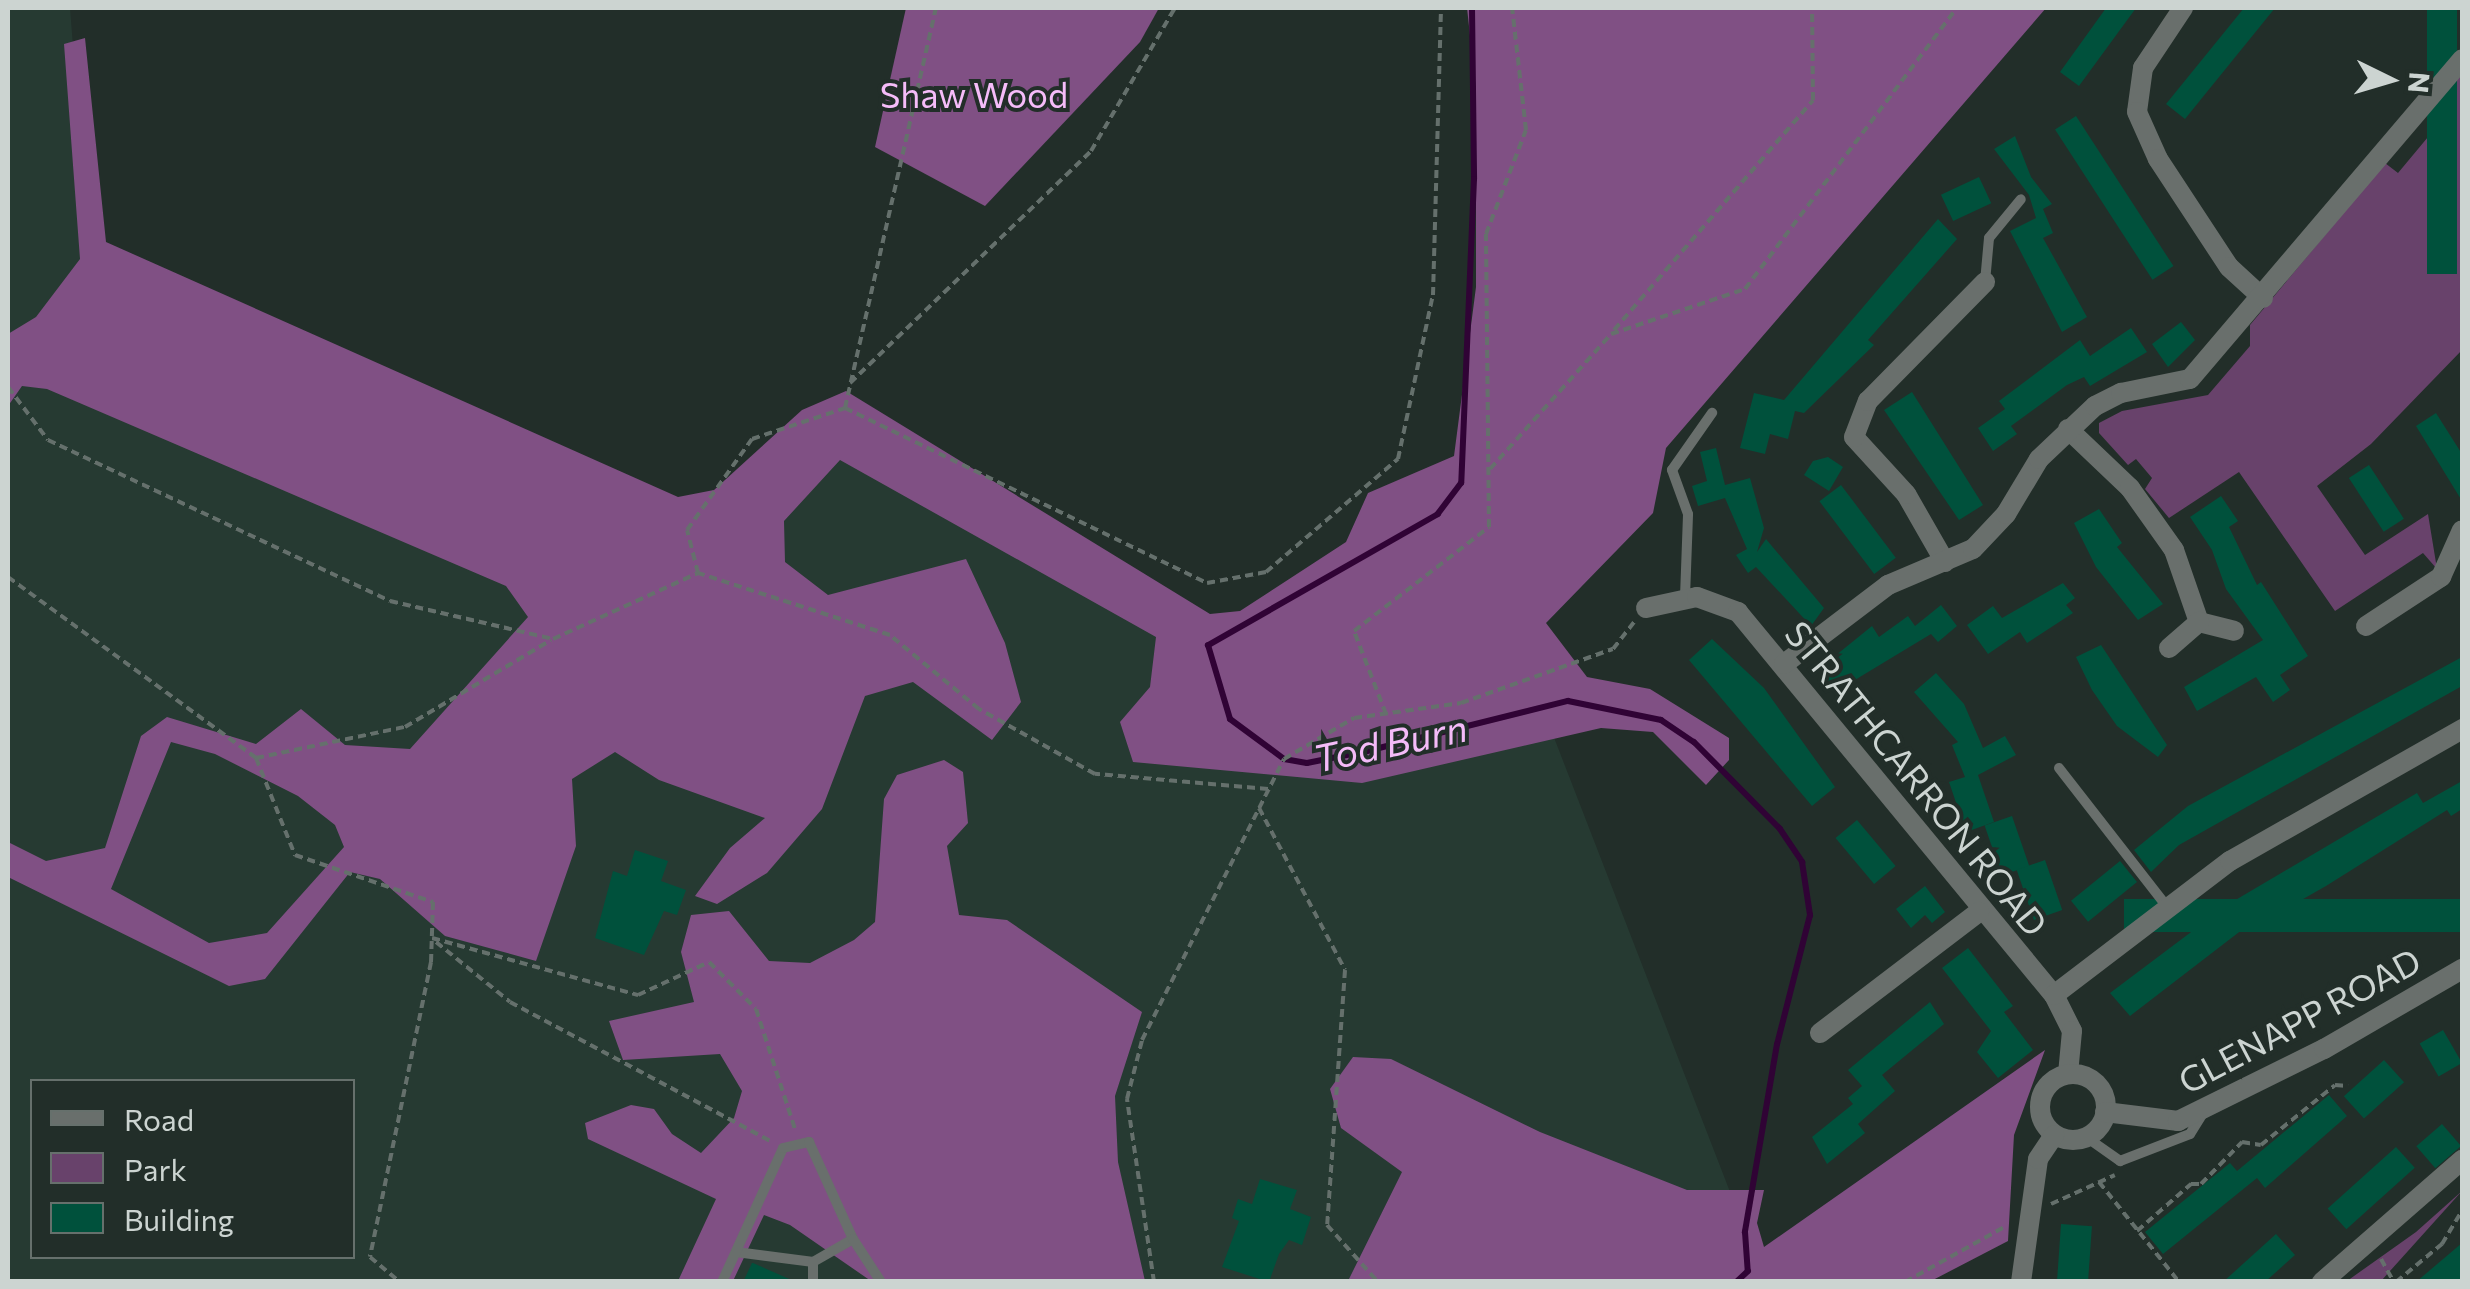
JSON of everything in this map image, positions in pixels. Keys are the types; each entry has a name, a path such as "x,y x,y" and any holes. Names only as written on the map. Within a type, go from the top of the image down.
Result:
{"street":[{"path":"2184,8 2142,68 2137,112 2158,158 2229,267 2263,298"},
{"path":"1784,664 1847,610 1974,549 2068,429 2121,393 2190,379 2263,298 2462,59"},
{"path":"1946,562 1906,494 1854,438 1868,401 1985,282"},
{"path":"2068,429 2130,488 2174,550 2200,622"},
{"path":"2366,626 2440,576 2462,530"},
{"path":"1646,608 1684,596"},
{"name":"STRATHCARRON ROAD","path":"1684,596 1738,612 1784,664 1980,912 2054,995 2072,1030 2068,1074"},
{"path":"2200,622 2234,631"},
{"path":"2169,648 2200,622"},
{"path":"2054,995 2230,861 2462,729"},
{"path":"1820,1033 1980,912"},
{"name":"GLENAPP ROAD","path":"2105,1112 2178,1120 2206,1110 2460,975"},
{"path":"2068,1074 2093,1081 2105,1112 2086,1138 2054,1135 2041,1116 2042,1095 2068,1074"},
{"path":"2020,1282 2025,1216 2038,1159 2054,1135"},
{"path":"2322,1282 2462,1160"}],"lane":[{"path":"1985,282 1989,238 2022,200"},
{"path":"1684,596 1688,514 1672,470 1712,412"},
{"path":"2059,768 2168,908"},
{"path":"2086,1138 2120,1161 2190,1134 2206,1110"},
{"path":"722,1282 783,1148 809,1142 853,1239 881,1282"},
{"path":"736,1252 813,1262 853,1239"},
{"path":"813,1262 813,1282"}],"path":[{"path":"845,408 936,8"},
{"path":"850,382 1091,150 1175,8"},
{"path":"698,573 687,530 752,439 845,408 1208,584 1266,572 1398,459 1433,295 1441,8"},
{"path":"1386,714 1354,631 1489,527 1486,234 1526,130 1512,8"},
{"path":"1488,471 1813,100 1812,8"},
{"path":"1610,334 1744,289 1956,8"},
{"path":"8,387 48,440 390,601 553,639"},
{"path":"256,758 405,727 553,639 698,573 890,635 978,709 1094,774 1268,789"},
{"path":"8,577 256,758 295,855 433,902 432,938 370,1257 400,1282"},
{"path":"1154,1282 1127,1099 1142,1040 1284,760 1354,718 1460,703 1613,648 1646,608"},
{"path":"1258,807 1345,970 1328,1225 1378,1282"},
{"path":"432,938 638,995 709,962 756,1009 799,1144"},
{"path":"432,938 510,1002 783,1148"},
{"path":"2137,1232 2191,1184 2201,1184 2242,1142 2260,1144 2335,1085 2348,1086"},
{"path":"2099,1182 2178,1282"},
{"path":"2368,1242 2395,1282 2442,1244 2462,1212"},
{"path":"1905,1282 2025,1216"}],"shaded area":[{"path":"8,8 70,8 90,260 703,559 836,425 1211,634 1462,500 1739,1215 1690,1282 8,1282"}],"green space":[{"name":"Shaw Wood","path":"906,8 1159,8 1140,42 985,206 875,147"},
{"path":"1467,8 2046,8 1666,448 1653,513 1546,623 1587,677 1650,689 1729,738 1729,760 1706,785 1653,732 1601,728 1362,783 1133,762 1120,722 1150,687 1156,637 840,460 784,521 785,562 828,595 966,559 1005,643 1021,702 992,740 913,682 865,696 822,809 767,873 717,904 695,896 730,848 765,818 659,780 615,752 572,779 576,846 536,961 445,936 380,879 350,872 265,979 229,986 8,877 8,842 46,861 105,848 141,736 167,717 256,744 301,709 345,745 410,749 528,617 506,586 47,389 22,386 8,406 8,334 36,317 80,259 64,44 85,38 106,242 678,497 714,490 802,410 846,391 1210,614 1240,611 1346,542 1368,493 1454,456 1476,287 1476,90","holes":["171,742 215,754 298,796 335,825 344,847 267,933 209,943 111,889"]},
{"path":"2462,72 2462,350 2371,444 2317,486 2365,555 2428,514 2437,569 2423,553 2335,611 2239,472 2169,518 2145,489 2152,478 2136,459 2128,465 2099,433 2099,423 2122,411 2208,395 2250,346 2250,325 2385,163 2398,173 2453,107 2442,95"},
{"path":"944,760 963,772 968,823 947,846 959,915 1007,920 1142,1012 1115,1096 1118,1162 1145,1281 871,1281 790,1225 764,1215 733,1281 678,1281 716,1199 588,1139 585,1123 631,1105 654,1109 672,1134 701,1153 734,1118 742,1091 720,1054 623,1060 609,1021 694,1002 681,952 691,915 729,911 769,961 810,963 854,940 875,922 884,799 897,775"},
{"path":"2045,1050 2014,1135 2008,1241 1931,1281 1348,1281 1402,1172 1341,1128 1330,1089 1353,1057 1391,1059 1540,1132 1687,1190 1764,1190 1757,1223 1764,1247"},
{"path":"2462,1191 2381,1281 2347,1281 2416,1232"}],"building":[{"path":"2106,8 2136,8 2079,86 2060,72"},
{"path":"2244,8 2275,8 2185,119 2166,104"},
{"path":"2427,8 2457,8 2457,274 2427,274"},
{"path":"2076,116 2173,266 2153,280 2055,130"},
{"path":"2015,136 2031,177 2052,204 2043,209 2053,233 2043,238 2087,317 2062,332 2010,231 2036,218 2029,195 1994,149"},
{"path":"1979,177 1991,203 1953,221 1941,195"},
{"path":"1938,219 1957,239 1868,340 1874,345 1804,413 1795,411 1788,439 1770,434 1765,454 1740,448 1754,393 1784,400"},
{"path":"2181,322 2195,340 2168,367 2152,344"},
{"path":"2131,328 2147,352 2090,386 2084,377 2067,385 2011,426 2017,434 1993,451 1978,428 2005,409 1999,401 2080,340 2090,356"},
{"path":"1912,392 1983,505 1959,520 1884,410"},
{"path":"2436,413 2462,454 2462,501 2416,426"},
{"path":"1716,448 1725,485 1750,478 1764,528 1757,552 1766,539 1824,608 1811,626 1756,567 1748,573 1736,555 1747,549 1725,498 1698,506 1692,486 1707,481 1700,452"},
{"path":"1828,457 1843,467 1829,491 1804,475 1813,461"},
{"path":"2369,465 2404,519 2384,532 2349,478"},
{"path":"1841,485 1896,558 1874,574 1819,501"},
{"path":"2221,496 2238,521 2229,527 2257,585 2261,582 2308,656 2280,675 2290,690 2273,702 2256,677 2197,711 2184,687 2263,640 2226,589 2212,550 2190,517"},
{"path":"2099,509 2122,543 2117,547 2163,604 2138,620 2096,567 2074,523"},
{"path":"2063,583 2075,598 2066,605 2073,613 2027,643 2020,632 1988,654 1967,625 1993,606 2002,618"},
{"path":"1941,605 1957,626 1938,642 1931,634 1835,692 1824,678 1836,669 1830,660 1872,626 1879,637 1908,616 1915,626"},
{"path":"1712,639 1764,688 1835,787 1812,806 1689,660"},
{"path":"2101,645 2167,745 2158,757 2117,726 2092,690 2076,657"},
{"path":"2462,657 2462,686 2179,845 2151,872 2134,850 2188,806"},
{"path":"1936,673 1964,704 1983,748 2005,736 2016,755 1978,775 1994,822 1966,832 1949,782 1965,777 1952,745 1958,742 1914,692"},
{"path":"2462,781 2462,809 2451,816 2447,810 2263,922 2260,916 2130,1016 2110,993 2227,905 2417,793 2423,803"},
{"path":"2012,816 2029,866 2002,876 1985,825"},
{"path":"1857,820 1896,866 1874,884 1836,838"},
{"path":"635,850 668,861 661,881 686,890 677,915 664,911 644,955 595,938 613,871 627,876"},
{"path":"2045,860 2062,910 2034,920 2017,870"},
{"path":"2120,861 2137,882 2088,922 2071,901"},
{"path":"1925,886 1945,912 1932,923 1925,915 1911,928 1896,909"},
{"path":"2124,899 2462,899 2462,932 2124,932"},
{"path":"1968,948 2013,1006 2004,1012 2033,1050 1998,1078 1977,1052 1991,1031 1942,968"},
{"path":"1930,1002 1944,1024 1882,1075 1895,1091 1858,1124 1865,1133 1827,1164 1812,1137 1853,1104 1848,1098 1862,1086 1848,1070"},
{"path":"2443,1030 2462,1063 2439,1076 2420,1044"},
{"path":"2384,1060 2404,1082 2364,1118 2344,1096"},
{"path":"2329,1095 2347,1116 2265,1188 2257,1178 2163,1254 2145,1232 2230,1163 2237,1171"},
{"path":"2442,1124 2461,1146 2435,1168 2416,1146"},
{"path":"2396,1147 2415,1168 2346,1229 2328,1209"},
{"path":"1260,1179 1297,1190 1290,1209 1311,1217 1302,1245 1289,1240 1279,1254 1269,1282 1222,1267 1239,1221 1232,1218 1238,1199 1252,1204"},
{"path":"2061,1224 2092,1226 2088,1282 2057,1282"},
{"path":"2276,1234 2295,1255 2265,1282 2223,1282"},
{"path":"2462,1243 2462,1282 2416,1282"},
{"path":"753,1263 796,1282 743,1282"}],"waterway":[{"name":"Tod Burn","path":"1472,8 1474,179 1461,483 1438,514 1208,645 1230,719 1284,759 1307,763 1367,751 1568,701 1661,720 1694,742 1780,829 1802,862 1810,915 1777,1044 1745,1232 1748,1271 1736,1282"}]}
